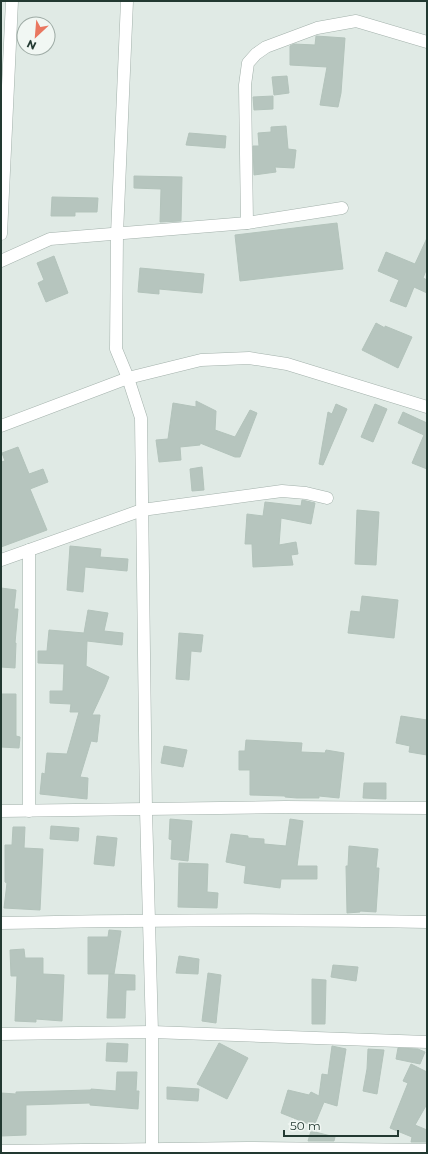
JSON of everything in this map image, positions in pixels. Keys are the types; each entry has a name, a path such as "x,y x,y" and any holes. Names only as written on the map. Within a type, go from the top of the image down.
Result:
{"street":[{"path":"1,234 4,98 12,1"},
{"path":"127,1 117,234 116,349 128,378 141,418 146,810 152,1032 152,1151"},
{"path":"247,223 245,85 248,63 256,54 266,47 317,28 356,21 427,42"},
{"path":"1,260 50,239 247,223 342,208"},
{"path":"1,426 128,378 202,360 249,358 287,364 427,407"},
{"path":"1,560 142,510 282,491 306,493 327,498"},
{"path":"29,550 29,811"},
{"path":"1,811 285,807 427,808"},
{"path":"1,923 149,920 329,920 427,922"},
{"path":"1,1034 152,1032 427,1042"},
{"path":"1,1151 427,1150"}],"building":[{"path":"316,36 345,38 341,93 338,107 320,105 327,67 290,65 290,46 294,44 315,45"},
{"path":"287,76 289,93 274,95 272,77"},
{"path":"273,96 273,109 254,110 253,97"},
{"path":"286,126 288,149 296,150 294,168 275,167 276,172 254,175 253,146 259,146 258,133 271,132 271,127"},
{"path":"189,133 226,136 225,148 186,145"},
{"path":"134,176 182,177 181,221 160,222 161,189 134,188"},
{"path":"52,197 98,198 97,212 75,212 75,216 51,216"},
{"path":"337,223 343,269 240,281 235,235"},
{"path":"427,238 427,268 423,278 427,280 427,293 414,287 406,307 390,301 399,280 378,271 386,252 415,264"},
{"path":"54,256 68,293 46,302 38,283 44,280 37,263"},
{"path":"140,268 204,274 202,293 159,289 159,294 138,292"},
{"path":"376,323 385,328 385,326 412,337 398,368 362,350"},
{"path":"196,401 216,411 215,430 235,437 250,410 257,413 240,457 235,457 200,443 200,445 180,447 181,460 159,462 156,440 168,439 173,403 196,407"},
{"path":"336,404 347,409 323,465 319,464 328,412 332,414"},
{"path":"375,404 387,409 373,442 361,437"},
{"path":"403,412 427,423 427,469 412,463 424,435 398,423"},
{"path":"18,447 29,474 43,469 48,482 30,489 47,530 1,547 1,462 5,461 2,453"},
{"path":"202,467 204,490 192,491 190,469"},
{"path":"302,500 315,503 311,524 281,518 279,545 296,542 298,554 291,555 293,565 253,567 252,544 245,544 247,514 263,516 265,502 301,506"},
{"path":"357,510 379,512 376,565 355,564"},
{"path":"70,546 101,549 100,557 128,559 127,571 85,567 83,592 67,590"},
{"path":"1,588 16,590 14,609 18,609 15,643 15,668 1,667"},
{"path":"362,596 398,600 394,638 348,633 351,611 360,612"},
{"path":"88,610 108,613 104,631 123,633 122,645 87,641 86,666 109,677 92,715 100,715 97,742 91,741 80,777 88,778 87,799 40,794 42,773 45,774 47,753 67,754 79,712 70,712 71,704 50,703 50,691 63,691 64,664 38,663 38,651 47,651 49,630 84,633"},
{"path":"179,633 203,635 201,652 191,651 189,680 176,679"},
{"path":"1,694 16,694 16,736 20,737 19,748 1,747"},
{"path":"401,716 427,720 427,755 409,752 410,746 396,743"},
{"path":"246,740 302,743 301,752 325,753 326,750 344,753 339,798 319,796 319,798 297,798 285,796 250,795 250,770 239,770 239,751 245,751"},
{"path":"164,746 187,750 183,767 161,763"},
{"path":"364,783 386,783 386,799 363,798"},
{"path":"170,819 192,821 188,861 171,859 172,840 169,839"},
{"path":"290,819 303,821 297,866 317,866 317,879 281,879 280,888 244,883 246,866 226,862 231,834 248,836 248,838 264,839 264,844 286,846"},
{"path":"51,826 79,828 78,841 50,839"},
{"path":"13,827 25,827 24,848 43,849 40,910 4,908 7,883 5,882 5,845 12,845"},
{"path":"97,836 117,838 114,866 94,864"},
{"path":"349,846 378,849 376,868 379,868 376,912 360,911 347,913 346,866 348,866"},
{"path":"179,863 208,864 207,892 218,893 217,908 178,907"},
{"path":"109,930 121,931 114,974 88,974 88,937 108,937"},
{"path":"24,949 25,958 43,958 43,974 64,975 62,1021 36,1019 36,1022 15,1021 17,976 11,976 10,950"},
{"path":"179,956 199,959 198,974 176,973"},
{"path":"333,965 358,967 356,981 331,977"},
{"path":"208,973 221,975 216,1023 202,1021"},
{"path":"109,974 135,975 135,990 126,990 125,1018 107,1018"},
{"path":"312,979 326,980 325,1024 312,1024"},
{"path":"107,1043 128,1044 127,1062 106,1061"},
{"path":"219,1043 248,1058 227,1099 197,1084"},
{"path":"332,1046 346,1049 337,1106 324,1102 314,1126 281,1113 288,1090 309,1095 311,1092 319,1096 322,1074 328,1075"},
{"path":"398,1048 418,1049 425,1052 420,1064 396,1059"},
{"path":"368,1049 384,1050 377,1094 363,1091 367,1069"},
{"path":"411,1064 427,1072 427,1104 415,1125 427,1130 427,1142 411,1142 412,1137 390,1128 408,1083 403,1081"},
{"path":"117,1072 137,1072 136,1091 139,1091 138,1109 90,1105 90,1103 26,1105 26,1135 1,1136 1,1093 16,1094 16,1092 91,1089 116,1091"},
{"path":"167,1087 199,1089 198,1101 167,1099"},
{"path":"311,1131 335,1137 334,1141 308,1141"}]}
